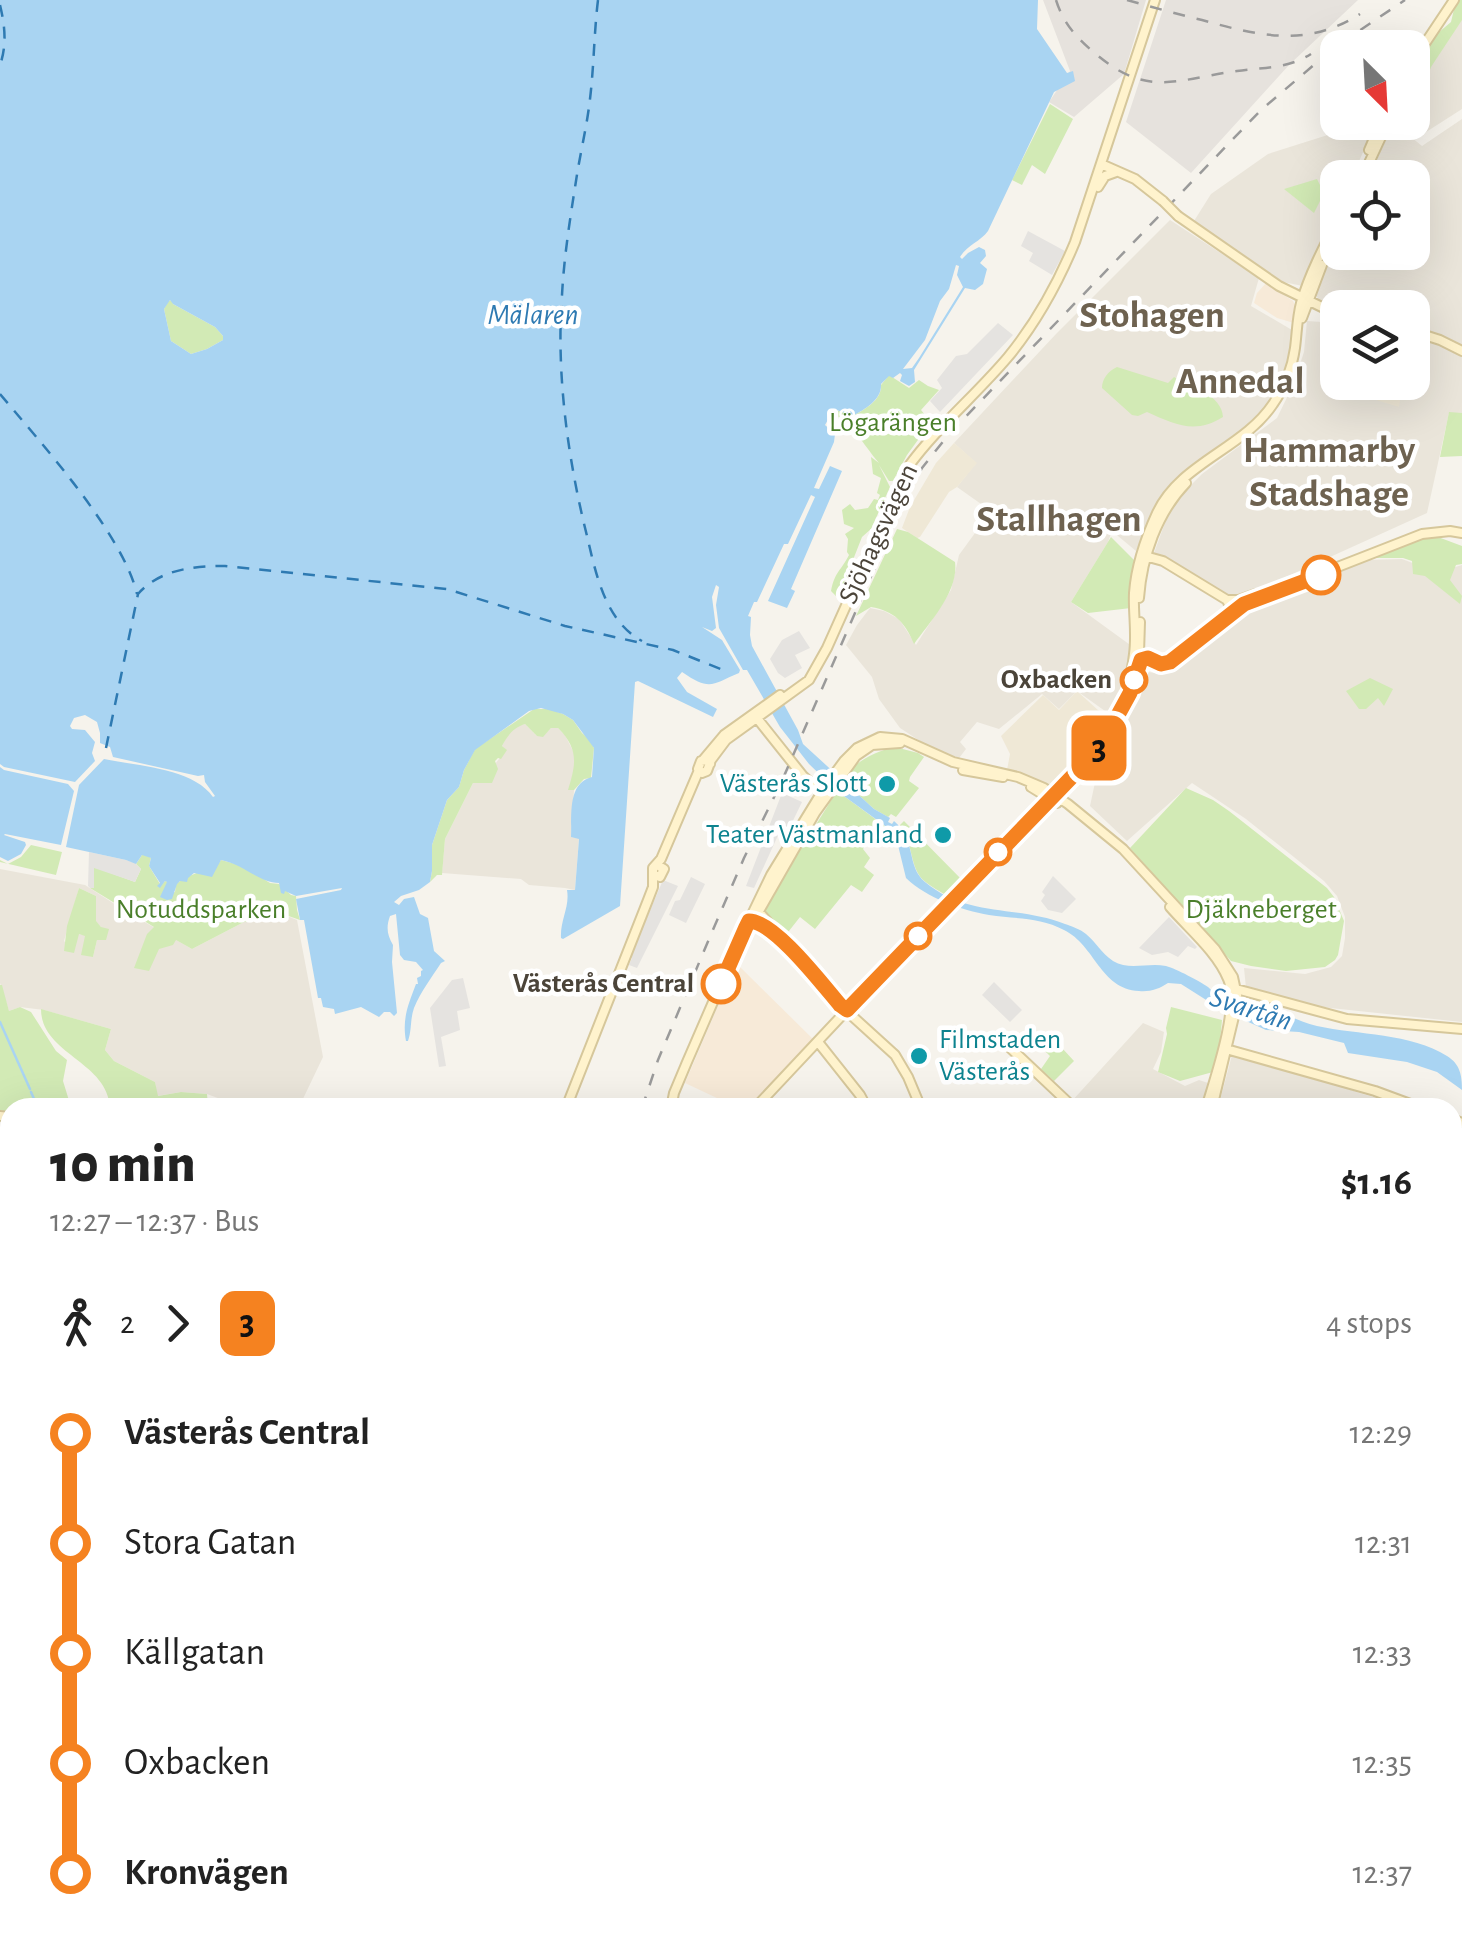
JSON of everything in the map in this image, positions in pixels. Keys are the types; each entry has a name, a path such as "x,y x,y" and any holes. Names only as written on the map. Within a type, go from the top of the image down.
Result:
{"main road":[{"name":"Sjöhagsvägen","path":"1038,315 1072,250 1111,149 1157,0"},
{"path":"1430,37 1454,0"},
{"name":"Sjöhagsvägen","path":"762,716 782,695 805,684 813,672 908,467 1008,356 1057,290 1072,262 1098,187 1110,135 1119,118"},
{"path":"1111,149 1111,160 1178,216 1280,289 1320,308"},
{"path":"1103,165 1125,174"},
{"path":"1098,187 1109,172 1125,174"},
{"path":"1072,262 1072,250 1086,222"},
{"path":"1053,793 1089,754 1112,720 1128,683 1139,652 1139,598 1157,514 1170,492 1257,424 1280,394 1292,364 1304,299 1320,259"},
{"path":"1145,556 1166,506 1182,487 1264,424 1280,402 1295,370 1304,299 1320,267"},
{"path":"1304,299 1320,309"},
{"path":"1430,337 1462,351"},
{"path":"1145,556 1168,563 1227,600 1238,600 1426,528 1462,530"},
{"path":"1139,652 1168,667 1252,600 1413,537 1462,530"},
{"path":"1227,600 1229,616"},
{"path":"1053,793 1106,737 1130,693 1142,659 1139,652"},
{"path":"574,1098 662,858 701,772 698,764 706,762 722,740 741,724 762,716 828,784"},
{"path":"677,1098 703,1030 757,915 828,784 865,746 880,737 902,739 945,760 1006,773 1042,786 1123,849 1214,949 1237,989 1237,1008 1212,1098"},
{"path":"865,746 903,744 949,766 1053,793 1150,882 1237,989 1347,1018 1462,1028"},
{"path":"818,804 828,784"},
{"path":"757,915 773,925 843,1008 895,1055 916,1098"},
{"path":"1237,989 1230,1038 1238,1053"},
{"path":"765,1098 837,1021 843,1008"},
{"path":"1224,1063 1224,1049 1230,1038"},
{"path":"818,1042 860,1098"},
{"path":"1005,1043 1063,1098"},
{"path":"1224,1049 1393,1098"},
{"path":"1213,1098 1224,1063 1230,1054 1238,1053"}],"shaded area":[{"path":"1043,0 1146,0 1124,74 1074,117 1049,102 1070,71"},
{"path":"1166,0 1358,0 1326,30 1320,30 1320,36 1191,173 1126,122"},
{"path":"1462,19 1462,109 1430,130 1430,66"},
{"path":"1462,119 1462,346 1430,333 1430,290 1320,290 1320,301 1313,291 1322,270 1430,270 1430,160 1377,160 1386,140 1415,140 1422,146"},
{"path":"1320,138 1368,140 1360,160 1320,160 1320,248 1303,286 1283,282 1194,221 1211,194 1268,154"},
{"path":"1170,220 1259,278 1251,306 1292,330 1289,367 1260,416 1162,495 1136,551 1112,531 1071,602 1133,647 1127,681 1112,716 1077,691 1059,709 1042,694 999,729 977,722 960,742 966,749 956,762 900,728 879,699 872,677 846,645 870,608 899,619 916,645 951,590 959,555 991,511 957,487 976,463 954,443"},
{"path":"1028,231 1065,251 1052,275 1029,261 1033,253 1021,246"},
{"path":"1266,283 1293,301 1297,309 1294,323 1277,318 1254,303"},
{"path":"1307,321 1320,322 1320,400 1430,400 1430,341 1462,353 1462,413 1449,413 1427,513 1255,591 1234,596 1222,593 1154,553 1170,509 1180,496 1202,474 1277,418 1304,352"},
{"path":"998,323 1013,335 940,412 930,401 942,388 937,380 956,356 967,354"},
{"path":"1376,400 1400,400 1399,407"},
{"path":"954,443 977,463 949,492 917,538 902,528 910,507 936,463"},
{"path":"1402,559 1431,570 1462,565 1462,1022 1321,1007 1246,988 1244,968 1305,974 1331,967 1342,956 1345,917 1337,896 1324,881 1246,819 1192,783 1127,841 1090,806 1103,745 1148,672 1163,674 1187,652 1258,602 1364,560"},
{"path":"799,631 810,648 795,655 802,668 785,678 770,659 782,640"},
{"path":"1077,691 1109,720 1095,744 1052,786 1007,770 1010,754 1001,736 1043,695 1059,710"},
{"path":"525,724 537,736 558,728 574,753 569,790 574,790 571,837 579,838 575,890 529,885 521,879 442,873 445,839 473,783 481,782 506,750 502,746 508,734"},
{"path":"782,793 802,802 787,833 780,831 754,888 746,886"},
{"path":"89,852 135,863 141,869 135,882 94,868 94,888 90,888"},
{"path":"0,869 85,885 192,949 244,922 280,913 297,920 323,1057 303,1098 218,1098 181,1092 157,1096 155,1082 114,1061 105,1050 111,1029 44,1010 20,1007 9,1011 0,983","holes":["79,888 96,896 95,921 106,940 97,940 93,957 85,935 64,941"]},
{"path":"1053,876 1076,899 1062,913 1048,910 1041,901"},
{"path":"691,877 705,884 686,923 669,915"},
{"path":"663,880 678,886 637,968 629,965 630,957"},
{"path":"1169,917 1197,947 1188,946 1178,957 1168,952 1152,955 1139,948"},
{"path":"735,966 814,1040 759,1098 717,1098 685,1083"},
{"path":"463,978 470,1008 457,1011 460,1030 441,1037 446,1066 439,1067 430,1008 452,980"},
{"path":"994,982 1022,1010 1010,1022 982,995"},
{"path":"1143,1023 1164,1032 1153,1069 1185,1086 1199,1080 1208,1083 1205,1098 1075,1098"},
{"path":"1232,1055 1377,1098 1221,1098"}],"green space":[{"path":"1462,0 1462,20 1430,70 1430,45 1451,22 1455,5"},
{"path":"1050,104 1073,119 1045,174 1032,165 1022,185 1012,180"},
{"path":"1317,179 1320,201 1314,213 1284,189"},
{"path":"172,300 215,327 223,340 191,354 171,341 164,309"},
{"path":"1117,367 1168,383 1174,377 1212,397 1223,417 1194,426 1176,424 1147,412 1132,415 1102,388 1106,376"},
{"name":"Lögarängen","path":"889,375 909,388 919,380 939,390 921,410 931,422 893,481 889,481 879,465 890,487 871,529 862,537 838,598 831,591 849,555 845,534 854,528 844,524 842,510 850,504 855,510 868,508 874,499 878,500 881,478 873,474 871,457 879,463 852,429 831,412 833,409 853,416 863,410 876,400"},
{"path":"1449,412 1462,413 1462,456 1440,457"},
{"path":"897,529 955,562 948,595 914,644 903,624 886,611 871,607 856,616"},
{"path":"1111,537 1134,560 1131,608 1088,613 1071,602"},
{"path":"1438,537 1462,546 1462,564 1456,565 1450,580 1462,596 1460,604 1425,576 1413,574 1412,561 1370,558 1423,538"},
{"path":"1370,678 1393,689 1384,706 1378,698 1366,709 1359,709 1346,691"},
{"path":"534,709 563,714 590,740 594,748 591,778 568,790 573,750 558,728 551,728 543,737 525,724 517,728 502,746 507,750 501,759 495,761 498,769 492,783 473,783 445,839 442,875 430,882 432,845 447,800 459,787 475,749"},
{"path":"895,747 924,757 909,781 919,788 896,817 888,817 842,780 866,758"},
{"name":"Djäkneberget","path":"1186,788 1229,811 1327,888 1344,921 1335,960 1325,967 1286,971 1231,961 1130,848"},
{"path":"837,791 889,829 879,841 871,835 863,849 870,858 864,867 874,875 862,892 851,885 815,929 800,917 785,936 767,915 765,906"},
{"path":"904,821 965,883 950,898 918,873 900,825"},
{"path":"31,845 62,852 56,875 8,864"},
{"name":"Notuddsparken","path":"145,854 151,858 149,866 158,886 168,882 161,896 175,892 176,884 216,867 221,860 243,866 296,896 300,920 280,913 244,922 192,949 176,940 173,945 159,949 149,971 134,968 147,934 154,927 90,888 94,887 94,867 135,882 141,869 136,864"},
{"path":"79,888 96,896 96,921 109,929 106,940 97,940 93,957 81,955 85,936 79,934 74,953 64,951"},
{"path":"2,985 9,1011 20,1007 31,1012 56,1051 67,1060 63,1081 68,1098 0,1098"},
{"path":"1171,1007 1222,1020 1213,1072 1180,1081 1158,1072"},
{"path":"41,1009 111,1029 105,1050 114,1061 155,1082 158,1096 181,1092 207,1094 207,1098 108,1098 98,1079 51,1037"},
{"path":"1050,1035 1074,1061 1054,1081 1041,1069 1050,1056 1040,1046"}],"water":[{"name":"Mälaren","path":"0,0 1038,0 1037,29 1067,73 1073,71 1075,81 1054,92 988,231 960,257 979,247 985,250 986,256 980,263 987,269 983,284 975,290 965,288 914,370 915,382 909,386 900,381 900,373 889,376 881,384 876,399 853,416 834,409 825,425 835,434 834,442 814,488 819,489 830,466 842,471 791,589 795,591 787,608 768,601 815,497 811,495 754,602 748,616 752,646 803,744 874,809 890,818 888,822 894,821 906,837 919,876 941,893 976,906 1047,918 1073,927 1086,934 1113,961 1171,968 1204,984 1226,1001 1317,1026 1433,1048 1455,1063 1462,1090 1437,1072 1407,1062 1348,1053 1344,1043 1299,1032 1266,1030 1222,1010 1181,984 1168,983 1147,991 1126,988 1106,975 1075,937 1064,930 1037,921 967,910 914,885 906,878 895,833 837,791 780,727 719,628 716,585 712,597 716,628 712,631 702,627 722,640 739,673 711,684 682,672 677,678 687,692 717,709 713,717 635,682 620,906 561,938 567,890 575,890 579,839 571,837 573,801 578,786 592,777 594,748 573,720 541,708 529,711 475,750 459,787 447,800 432,845 430,882 394,902 399,905 414,897 420,914 428,918 434,951 445,961 417,1002 408,1041 407,1012 423,970 400,955 396,914 390,916 388,934 393,945 397,1013 394,1016 384,1012 379,1017 361,1007 335,1014 334,1009 323,1007 318,998 304,920 300,920 296,899 342,888 296,896 285,891 284,894 279,883 221,860 212,877 194,873 187,882 177,884 172,899 167,900 160,897 167,882 157,886 160,883 149,866 151,858 142,855 136,864 66,847 79,785 104,759 178,774 204,787 213,797 204,775 113,757 110,747 100,743 97,722 85,715 74,718 70,726 85,730 95,742 95,761 75,782 0,764","holes":["956,265 963,287 912,368 903,369 925,340","170,300 215,327 223,340 191,354 171,341 164,309"]},
{"path":"0,767 68,784 74,791 61,845 5,834 26,845 21,854 8,861 0,857"}],"waterway":[{"path":"0,1022 30,1089"},
{"path":"31,1092 34,1098"}],"ferry route":[{"path":"598,0 590,99 564,266 562,386 574,477 599,581 619,622 642,641"},
{"path":"0,5 4,35 0,65"},
{"path":"0,394 98,517 129,570 137,594"},
{"path":"106,748 138,594 157,579 190,568 225,566 447,589 565,626 673,650 723,670"}],"railway":[{"path":"1056,0 1070,28 1091,50 1128,75 1145,81 1177,81 1275,67 1311,54"},
{"path":"1127,0 1243,31 1282,36 1321,32 1360,14"},
{"path":"645,1098 744,858 922,468 949,434 1261,110 1335,47 1405,0"}],"bus line":[{"name":"3","path":"721,984 749,921 754,920 781,939 847,1010 1093,755 1130,693 1141,660 1170,662 1244,604 1321,575"}],"place":[{"name":"Oxbacken","path":"1134,680"},
{"name":"Västerås Slott","path":"887,784"},
{"name":"Teater Västmanland","path":"943,835"},
{"name":"Västerås Central","path":"721,984"},
{"name":"Filmstaden Västerås","path":"919,1056"}],"district":[{"name":"Stohagen","path":"1152,316"},
{"name":"Annedal","path":"1240,382"},
{"name":"Hammarby Stadshage","path":"1329,473"},
{"name":"Stallhagen","path":"1059,520"}],"water label":[{"name":"Svartån","path":"1251,1009"}]}
